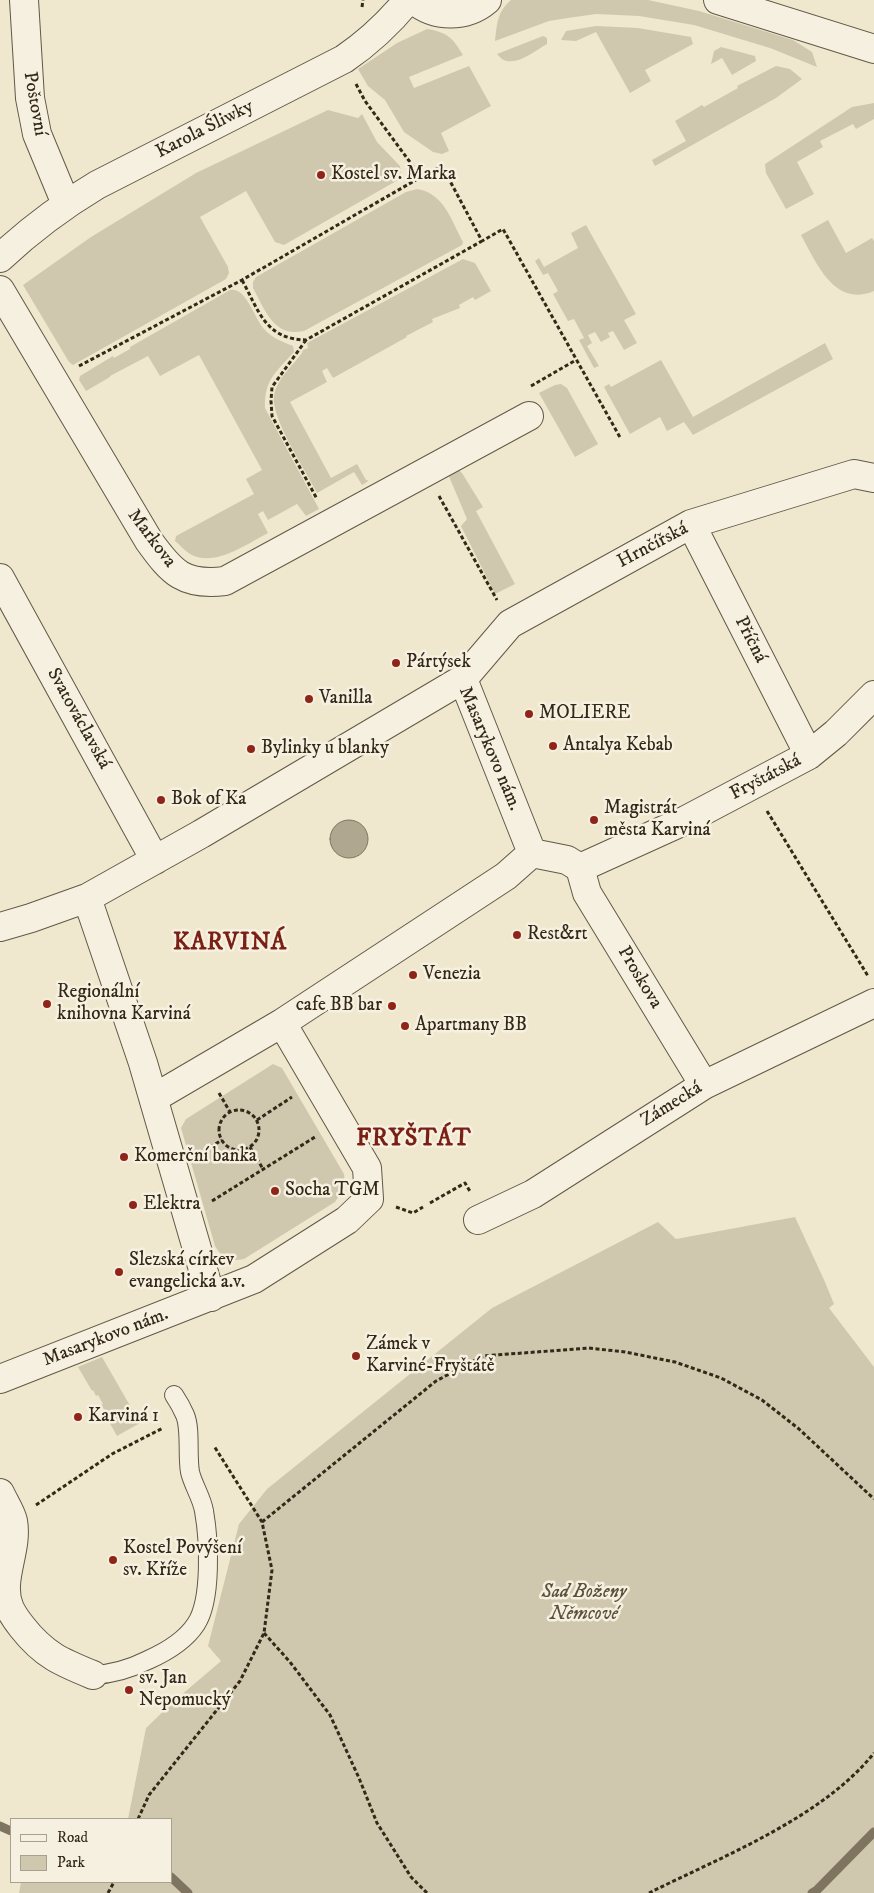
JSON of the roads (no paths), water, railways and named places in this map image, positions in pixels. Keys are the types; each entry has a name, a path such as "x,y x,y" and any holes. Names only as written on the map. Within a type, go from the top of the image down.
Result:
{"street":[{"name":"Poštovní","path":"24,0 29,89 37,134 66,204"},
{"name":"Karola Śliwky","path":"0,258 38,225 66,204 97,185 344,59 366,44 408,0"},
{"path":"414,0 433,12 452,14 469,11 487,0"},
{"path":"718,0 874,48"},
{"name":"Markova","path":"0,290 149,541 166,564 179,574 194,581 210,583 225,581 530,416"},
{"name":"Hrnčířská","path":"463,679 510,624 691,524 854,474 874,478"},
{"name":"Příčná","path":"691,524 809,755"},
{"name":"Svatováclavská","path":"0,578 155,860"},
{"name":"Masarykovo nám.","path":"0,927 87,898 463,679 532,853"},
{"name":"Fryštátská","path":"580,868 686,820 752,787 809,755 842,727 874,695"},
{"path":"154,1098 282,1024 506,876 532,853 568,860 580,868"},
{"name":"Proskova","path":"580,868 587,893 704,1085"},
{"path":"87,898 154,1098 211,1297"},
{"name":"Zámecká","path":"478,1220 534,1194 704,1085 871,990"},
{"name":"Masarykovo nám.","path":"0,1379 254,1279 347,1220 369,1199 367,1168 282,1024"},
{"path":"0,1493 13,1520 14,1542 6,1584 6,1600 10,1611 32,1640 46,1653 62,1663 93,1675"}],"lane":[{"path":"93,1675 109,1675 129,1669 155,1657 176,1645 189,1634 198,1622 208,1577 207,1534 204,1509 190,1472 186,1416 174,1394"}],"waterway":[{"path":"0,1826 10,1831"},
{"path":"812,1893 874,1832"},
{"path":"172,1878 188,1893"}],"place":[{"name":"Kostel sv. Marka","path":"321,175"},
{"name":"Pártýsek","path":"396,663"},
{"name":"Vanilla","path":"309,699"},
{"name":"MOLIERE","path":"529,714"},
{"name":"Antalya Kebab","path":"553,746"},
{"name":"Bylinky u blanky","path":"251,749"},
{"name":"Bok of Ka","path":"161,800"},
{"name":"Magistrát města Karviná","path":"594,820"},
{"name":"Rest&rt","path":"517,935"},
{"name":"Venezia","path":"413,975"},
{"name":"Regionální knihovna Karviná","path":"47,1004"},
{"name":"cafe BB bar","path":"392,1006"},
{"name":"Apartmany BB","path":"405,1026"},
{"name":"Komerční banka","path":"124,1157"},
{"name":"Socha TGM","path":"275,1191"},
{"name":"Elektra","path":"133,1205"},
{"name":"Slezská církev evangelická a.v.","path":"119,1272"},
{"name":"Zámek v Karviné-Fryštátě","path":"356,1356"},
{"name":"Karviná 1","path":"78,1417"},
{"name":"Kostel Povýšení sv. Kříže","path":"113,1560"},
{"name":"sv. Jan Nepomucký","path":"129,1690"}],"district":[{"name":"KARVINÁ","path":"230,944"},
{"name":"FRYŠTÁT","path":"414,1140"}],"park label":[{"name":"Sad Boženy Němcové","path":"584,1604"}]}
